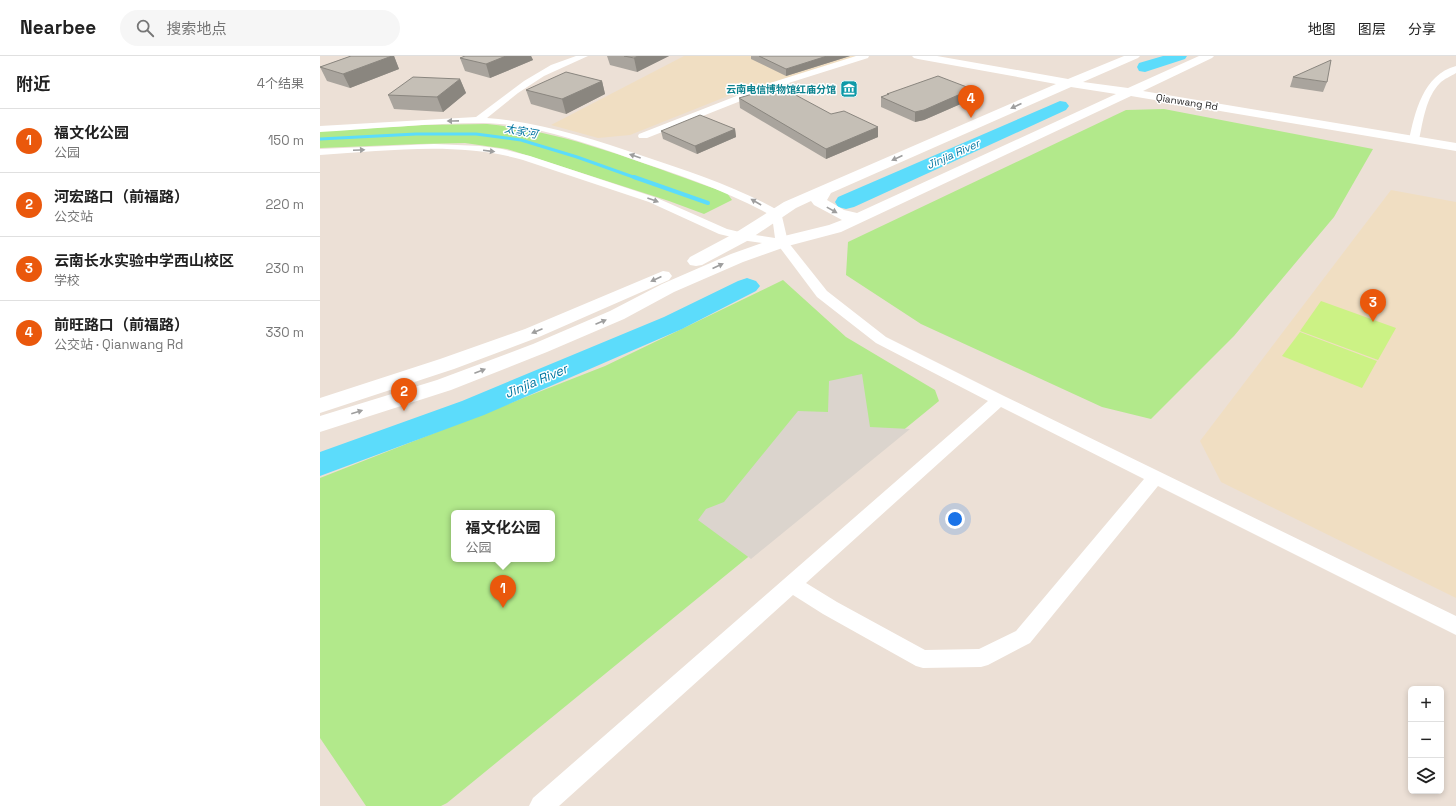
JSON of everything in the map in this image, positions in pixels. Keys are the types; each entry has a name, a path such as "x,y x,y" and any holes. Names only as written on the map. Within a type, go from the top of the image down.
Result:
{"street":[{"path":"478,121 535,76 584,56"},
{"path":"643,136 773,85 865,56"},
{"name":"Qianwang Rd","path":"918,56 1414,137 1456,142"},
{"name":"Qianwang Rd","path":"938,56 1070,82"},
{"path":"320,424 444,385 540,348 616,315 668,288 737,258 782,242 835,229 860,218 1080,107 1132,91 1208,56"},
{"path":"320,406 447,364 532,333 710,254 741,238 790,205 1070,82 1112,66 1129,62"},
{"path":"1020,71 1058,68"},
{"path":"1414,137 1422,107 1433,86 1439,80 1456,69"},
{"path":"1150,72 1172,72"},
{"path":"320,129 478,121 522,124 556,131 601,145 717,184 750,198 777,214 782,242 822,294 881,340 1456,626"},
{"name":"Qianwang Rd","path":"1414,137 1456,147"},
{"path":"320,152 390,148 441,148 503,152 653,200 714,228 741,238 782,242"},
{"path":"825,190 819,199 819,202 843,216 849,218 860,218"},
{"path":"541,806 999,400"},
{"path":"790,584 923,660 981,658 1023,638 1156,478"}],"shaded area":[{"path":"684,56 860,56 752,89 748,88 630,135 598,138 551,125"},
{"path":"1391,190 1456,202 1456,598 1221,482 1200,441"},
{"path":"862,374 870,427 910,429 751,559 698,520 706,509 724,502 798,411 828,412 829,381"}],"green space":[{"path":"1164,109 1373,149 1334,217 1234,336 1151,419 1102,407 921,324 846,275 848,242 1126,110"},
{"path":"487,124 518,128 579,142 638,161 727,193 732,200 704,214 669,201 507,149 465,143 320,148 320,131 425,125"},
{"path":"783,280 846,337 935,390 939,401 447,803 441,806 366,806 320,738 320,478 605,366"},
{"path":"1321,301 1396,328 1378,360 1300,331"},
{"path":"1300,332 1377,361 1362,388 1282,356"}],"building":[{"path":"351,56 392,56 343,74 320,67"},
{"path":"465,56 506,56 486,64 460,58"},
{"path":"624,56 638,56 634,58"},
{"path":"759,56 827,56 786,69"},
{"path":"1331,60 1327,82 1293,77"},
{"path":"566,72 602,81 562,99 526,90"},
{"path":"938,76 972,89 924,110 915,112 881,97 889,94 887,94"},
{"path":"413,77 460,79 437,97 388,95"},
{"path":"779,86 831,114 844,111 878,127 826,149 739,98"},
{"path":"700,115 735,129 695,146 661,131"}],"waterway":[{"name":"Jinjia River","path":"1145,67 1179,56"},
{"name":"Jinjia River","path":"846,202 1060,106"},
{"name":"太家河","path":"320,139 416,134 476,134 521,140 577,157 636,178"},
{"name":"太家河","path":"634,177 708,203"},
{"name":"Jinjia River","path":"320,464 473,408 673,323 747,286"}],"place":[{"name":"云南电信博物馆红庙分馆","path":"849,89"},
{"name":"前旺路口（前福路）","path":"971,118"},
{"name":"云南长水实验中学西山校区","path":"1373,322"},
{"name":"河宏路口（前福路）","path":"404,411"},
{"name":"福文化公园","path":"503,608"}]}
